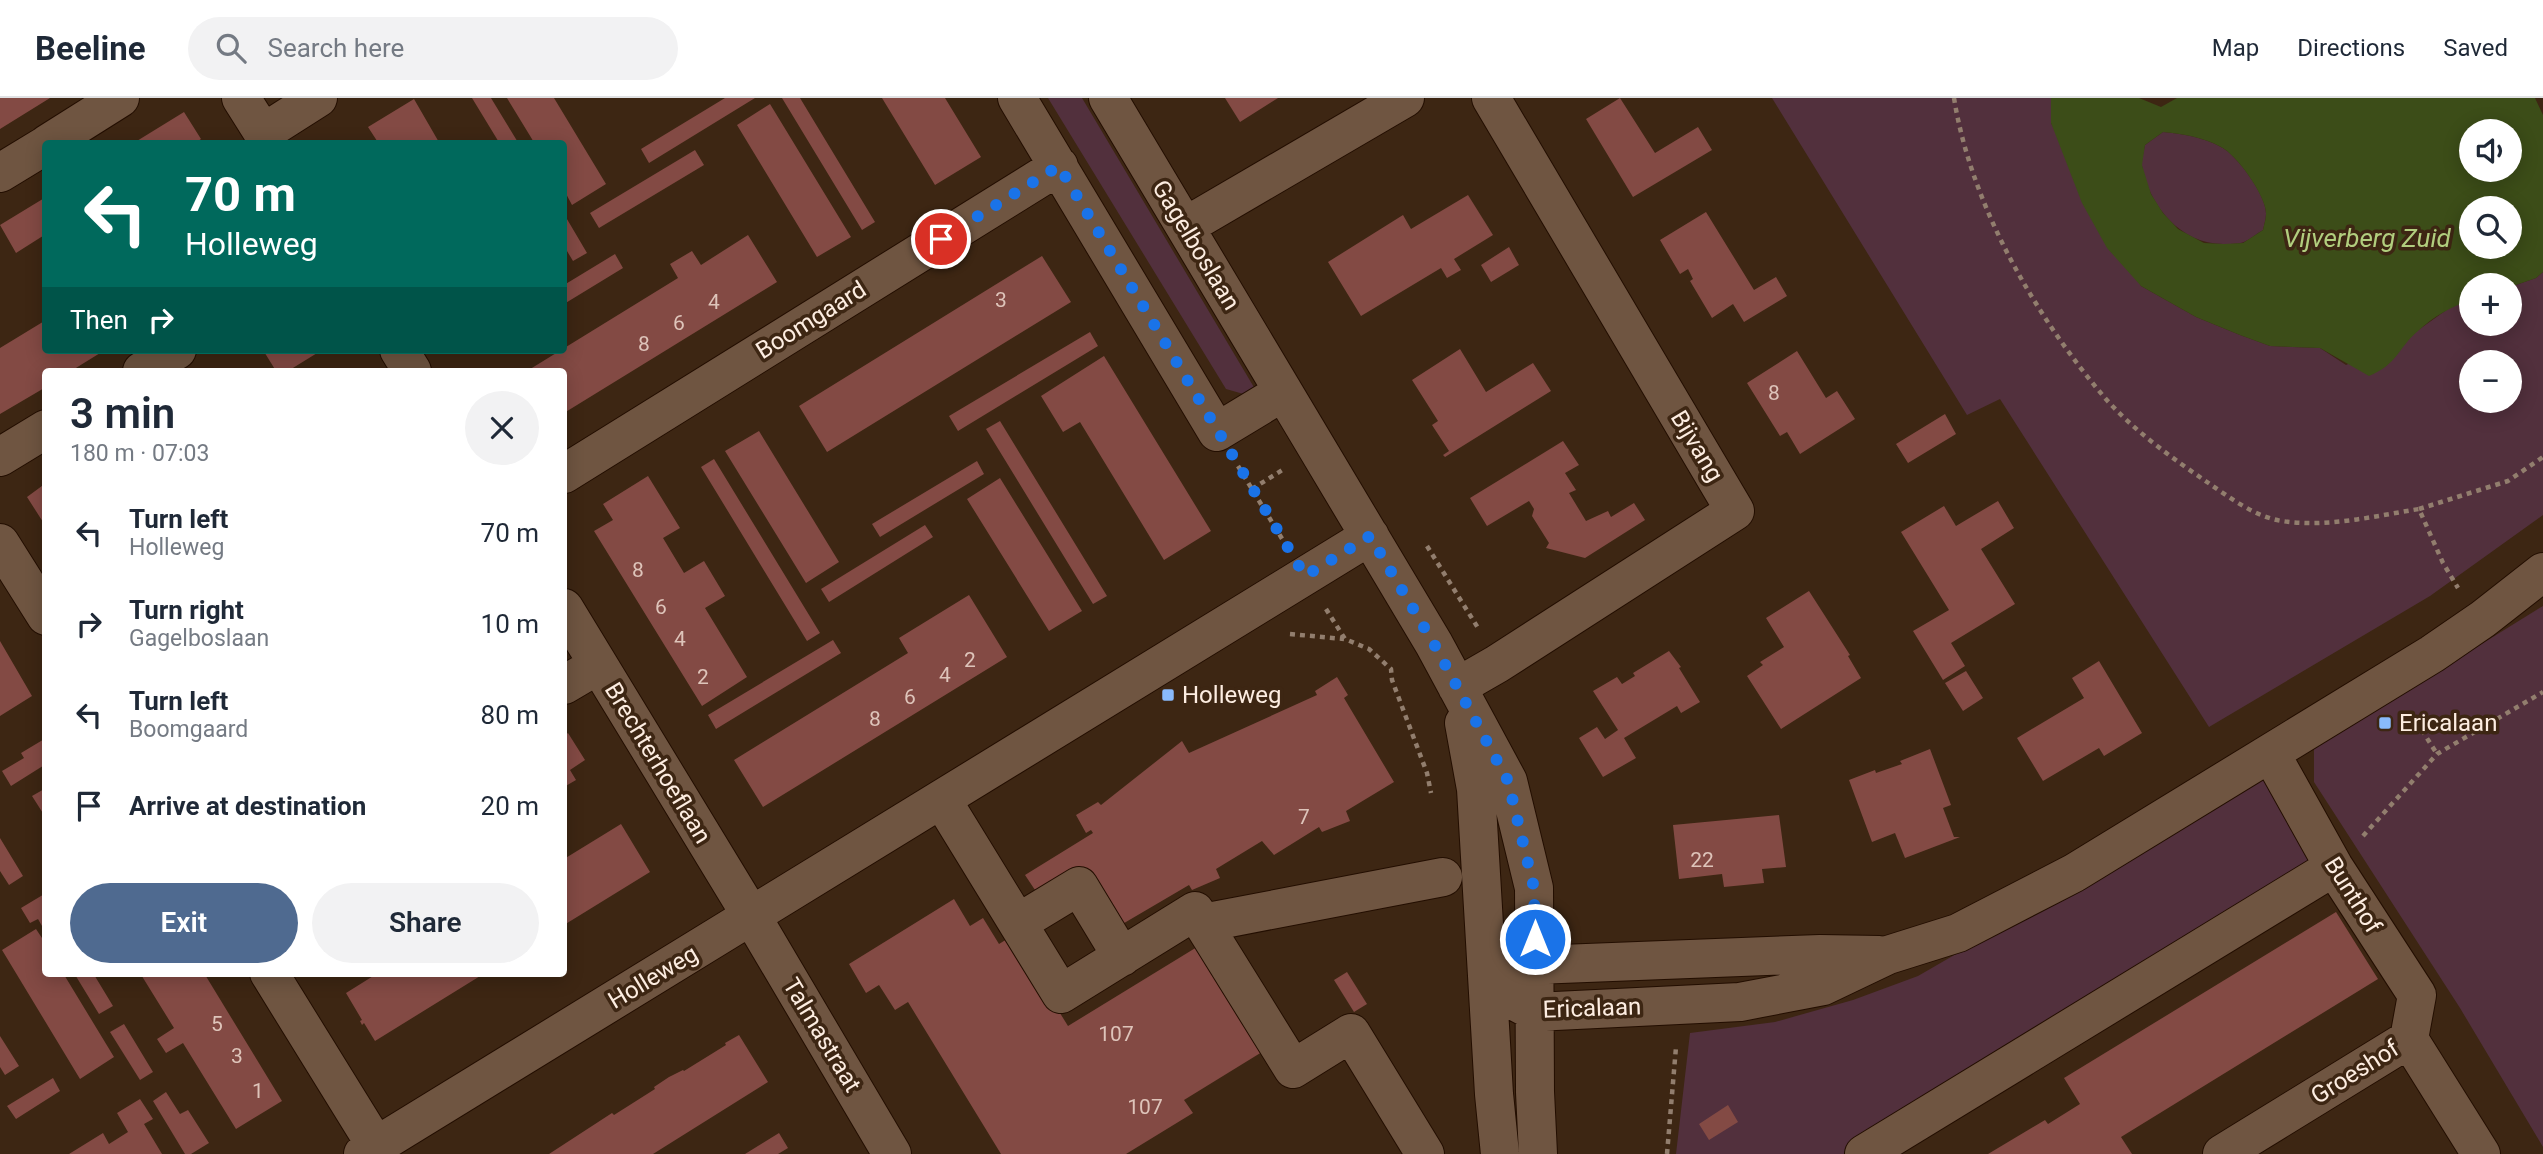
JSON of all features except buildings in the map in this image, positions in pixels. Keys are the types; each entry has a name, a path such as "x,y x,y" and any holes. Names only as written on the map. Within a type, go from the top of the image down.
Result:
{"street":[{"path":"52,140 120,98"},
{"path":"241,98 266,138 318,98"},
{"path":"1017,98 1217,432 1283,392"},
{"name":"Gagelboslaan","path":"1108,98 1370,536 1508,781 1534,888 1538,1154"},
{"path":"1186,226 1405,98"},
{"name":"Bijvang","path":"1457,687 1735,511 1491,98"},
{"path":"0,173 42,147"},
{"name":"Boomgaard","path":"567,472 1059,166"},
{"path":"147,368 170,354"},
{"path":"0,457 42,431"},
{"name":"Holleweg","path":"370,1150 1370,536"},
{"path":"0,543 42,610"},
{"name":"Ericalaan","path":"1488,988 1535,1012 1740,1002 1823,986 1888,955 1958,933 2074,873 2271,754 2432,654 2483,619 2543,572"},
{"name":"Brechterhoeflaan","path":"567,613 752,917"},
{"path":"567,683 598,665"},
{"name":"Gagelboslaan","path":"1457,687 1476,789 1500,1154"},
{"name":"Bunthof","path":"2271,754 2334,867 2417,995 2409,1039"},
{"path":"942,800 1061,994 1195,911 1293,1069 1350,1033 1425,1154"},
{"path":"1864,1154 2334,867"},
{"path":"1203,923 1443,877"},
{"path":"1018,923 1079,887 1122,957"},
{"name":"Talmastraat","path":"752,917 892,1154"},
{"name":"Ericalaan","path":"1488,988 1535,965 1807,954 1888,955"},
{"path":"271,977 370,1150"},
{"name":"Groeshof","path":"2222,1154 2409,1039 2481,1154"}],"path":[{"path":"1954,98 1960,134 1988,210 2024,284 2061,339 2106,398 2139,430 2224,494 2250,509 2281,521 2338,522 2419,509 2508,481 2543,457"},
{"path":"1217,432 1345,639 1369,649 1391,669 1392,680 1427,773 1433,799"},
{"path":"2419,509 2443,563 2460,591 2483,619"},
{"path":"2334,867 2437,754 2543,692"},
{"path":"1667,1154 1678,1024 1677,1004"}],"shaded area":[{"path":"1048,98 1082,98 1255,389 1247,395 1226,389"},
{"path":"1772,98 2051,98 2051,123 2141,286 2196,317 2240,335 2270,346 2320,348 2346,365 2417,331 2459,304 2459,336 2522,336 2522,283 2536,278 2543,272 2543,515 2430,596 2209,727 2000,399 1967,415"},
{"path":"2163,132 2207,141 2221,147 2235,158 2262,197 2266,214 2263,230 2244,242 2223,244 2194,237 2169,220 2152,195 2142,164 2145,145"},
{"path":"2543,606 2543,1147 2460,1008 2314,782 2314,748"},
{"path":"2262,777 2313,864 1855,1154 1676,1154 1690,1033 1775,1022 1853,1000 1918,976"}],"water":[{"name":"Vijverberg Zuid","path":"2051,98 2139,98 2161,107 2177,98 2535,98 2543,115 2543,272 2536,278 2522,283 2522,273 2459,273 2459,305 2430,321 2386,366 2369,376 2320,348 2270,346 2240,335 2196,317 2141,286 2107,248 2082,203 2051,123","holes":["2163,132 2200,138 2227,151 2235,158 2262,197 2266,214 2263,230 2243,243 2224,244 2204,243 2178,229 2163,213 2151,194 2142,165 2145,145"]}],"place":[{"name":"Holleweg","path":"1168,695"},
{"name":"Ericalaan","path":"2385,723"}],"route":[{"path":"941,239 1059,166 1305,576 1370,536 1434,644 1508,781 1534,888 1535,939"}]}
